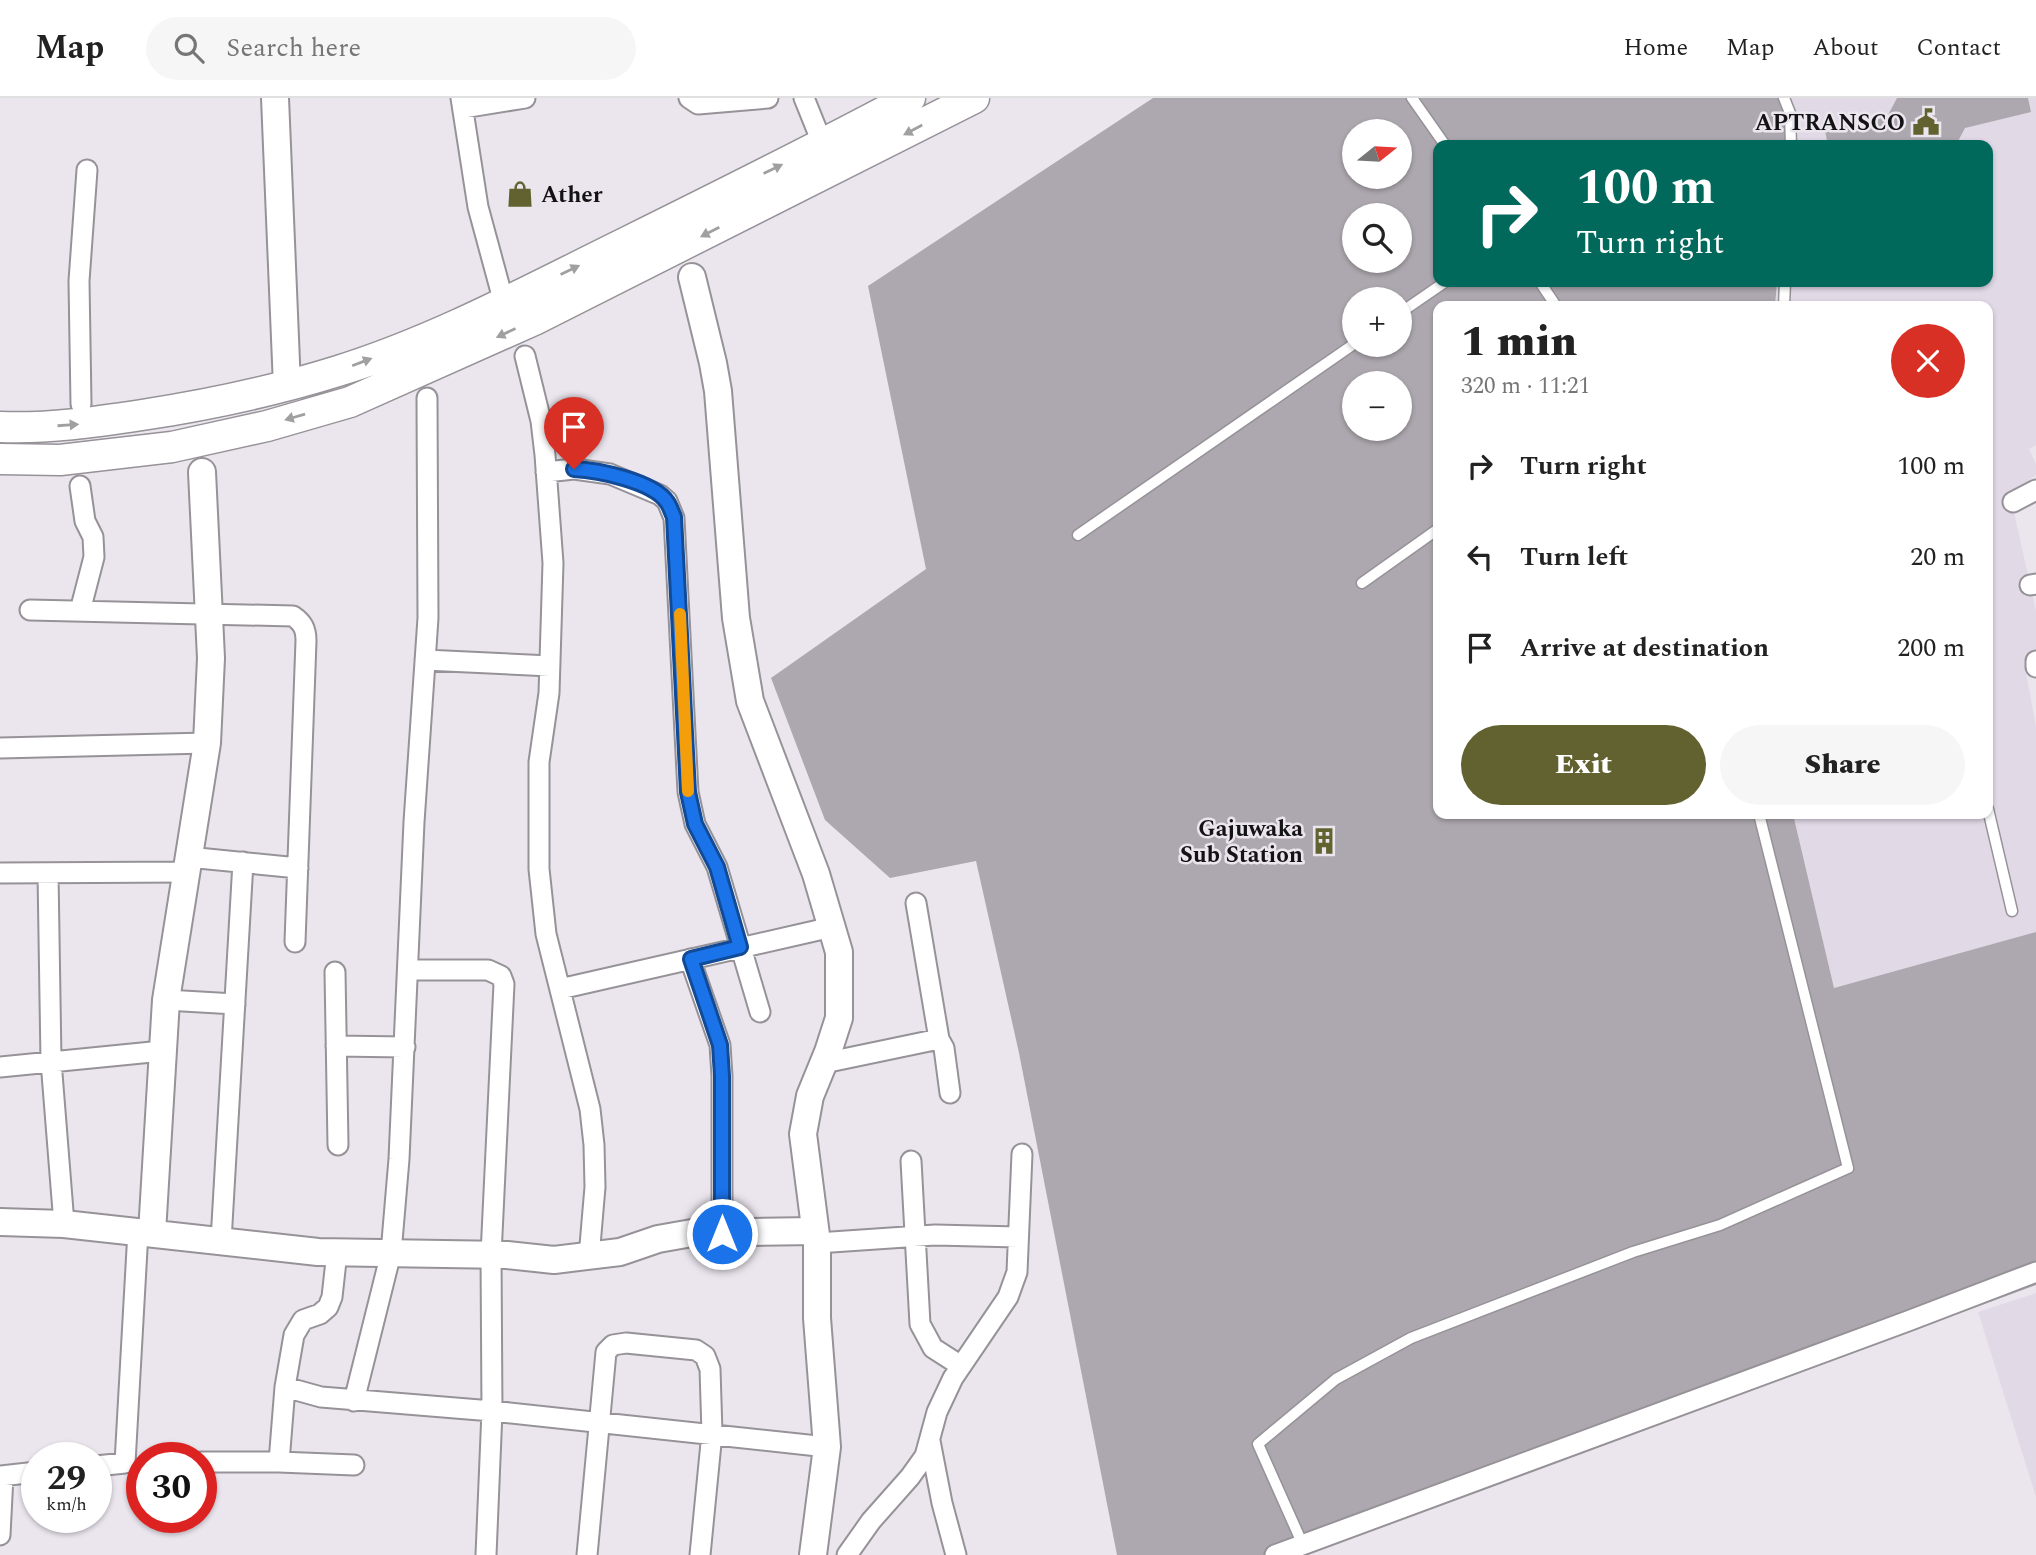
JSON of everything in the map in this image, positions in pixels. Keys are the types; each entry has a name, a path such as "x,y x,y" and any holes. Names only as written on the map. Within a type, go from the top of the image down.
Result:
{"main road":[{"path":"0,427 90,422 191,408 340,371 422,340 504,303 823,145 910,98"},
{"path":"0,459 60,460 172,447 267,426 350,402 534,320 974,98"}],"street":[{"path":"275,98 287,386"},
{"path":"504,303 478,207 462,103 525,98"},
{"path":"689,98 698,104 768,98"},
{"path":"804,98 823,145"},
{"path":"860,125 877,98"},
{"path":"81,404 79,281 87,170"},
{"path":"692,277 713,363 719,401 736,618 750,701 816,874 839,952 839,1018 810,1096 803,1134 816,1237 817,1318 827,1447 813,1555"},
{"path":"525,356 541,421 552,563 549,693 539,762 538,869 546,934 590,1109 595,1187 589,1257"},
{"path":"354,1401 391,1253 399,1159 414,822 428,618 427,398"},
{"path":"547,472 574,469 610,474 660,495 667,501 674,517 688,792 695,824 717,867 760,1012"},
{"path":"134,1442 145,1232 166,1000 206,743 211,658 202,472"},
{"path":"80,486 85,521 93,537 94,557 80,611"},
{"path":"2013,502 2036,490"},
{"path":"30,610 293,616 301,622 306,631 295,942"},
{"path":"425,660 550,666"},
{"path":"0,748 206,743"},
{"path":"0,873 48,873 243,862 298,868"},
{"path":"221,1241 243,862"},
{"path":"48,873 51,1061 64,1224"},
{"path":"916,903 950,1093"},
{"path":"560,989 832,926"},
{"path":"691,959 720,1045 722,1234"},
{"path":"408,970 488,970 501,976 504,984 491,1255 492,1410 486,1555"},
{"path":"335,972 338,1145"},
{"path":"166,1000 235,1004"},
{"path":"824,1063 939,1039"},
{"path":"336,1046 405,1047"},
{"path":"0,1067 162,1051"},
{"path":"847,1555 871,1521 925,1456 937,1412 953,1378 1008,1297 1017,1272 1022,1154"},
{"path":"911,1161 917,1298 923,1333 933,1348 961,1366"},
{"path":"0,1222 64,1224 337,1252 491,1255 554,1260 620,1252 658,1239 692,1233 816,1237 1018,1237"},
{"path":"279,1462 285,1387 294,1335 303,1320 320,1314 328,1307 332,1297 337,1252"},
{"path":"1275,1555 2036,1272"},
{"path":"587,1555 606,1352 613,1345 626,1343 696,1350 705,1356 710,1369 712,1433 700,1555"},
{"path":"285,1387 321,1397 354,1401 492,1410 827,1447"},
{"path":"930,1440 942,1503 956,1555"},
{"path":"217,1462 354,1465"},
{"path":"0,1535 1,1476 21,1474"}],"lane":[{"path":"1412,98 1441,140"},
{"path":"1784,98 1790,113 1791,140"},
{"path":"1412,305 1438,287"},
{"path":"1078,535 1342,352"},
{"path":"1362,583 1433,533"},
{"path":"1303,1545 1258,1444 1336,1379 1411,1338 1633,1252 1720,1225 1848,1168 1760,819"},
{"path":"1990,819 2012,911"}],"shaded area":[{"path":"1779,98 2036,98 2036,445 2029,449 2036,464 2036,475 2010,494 2036,611 2036,649 2024,662 2036,726 2036,932 1834,988 1794,819 1993,819 1993,301 1775,301 1777,287 1993,287 1993,140 1786,140"},
{"path":"2036,1293 2036,1497 1978,1312"}],"building":[{"name":"Gajuwaka Sub Station","path":"1153,98 1779,98 1788,121 1787,140 1433,140 1433,287 1777,287 1775,301 1433,301 1433,819 1794,819 1834,988 2036,932 2036,1285 1301,1555 1117,1555 1019,1053 976,861 890,878 825,820 771,678 926,569 868,286"},
{"name":"APTRANSCO","path":"1897,98 2028,98 2031,112 1965,128 1959,140 1827,140 1825,131 1887,117"}],"slow traffic":[{"path":"680,614 688,791"}],"place":[{"name":"APTRANSCO","path":"1926,122"},
{"name":"Ather","path":"520,194"},
{"name":"Gajuwaka Sub Station","path":"1324,841"}],"route":[{"path":"574,469 610,474 646,487 667,501 674,517 688,792 695,824 717,867 740,947 691,959 720,1045 722,1234"}]}
